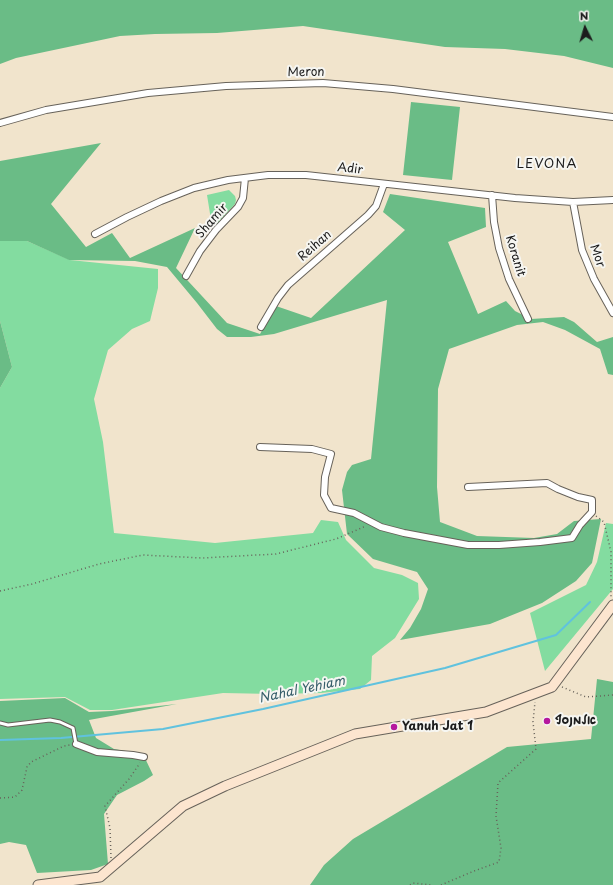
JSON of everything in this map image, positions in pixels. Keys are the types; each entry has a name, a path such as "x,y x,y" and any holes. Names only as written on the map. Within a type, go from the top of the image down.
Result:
{"main road":[{"path":"38,885 100,877 183,806 232,783 355,734 486,712 552,687 612,607"}],"street":[{"name":"Meron","path":"0,123 46,110 148,92 226,86 322,83 393,89 613,117"},
{"name":"Adir","path":"95,234 161,201 194,188 228,180 268,175 306,175 573,202 613,200"},
{"name":"Shamir","path":"186,276 200,251 238,207 243,198 245,178"},
{"name":"Reihan","path":"262,327 278,298 288,285 368,215 376,206 384,184"},
{"name":"Koranit","path":"492,195 494,222 499,248 509,279 528,320"},
{"name":"Mor","path":"573,202 582,250 594,280 613,313"},
{"path":"260,447 312,449 330,454 325,477 324,496 331,508 354,513 381,527 404,533 468,545 499,545 572,538 580,525 592,512 592,500 578,497 547,483 468,487"},
{"path":"76,744 97,752 133,754 144,757"}],"lane":[{"path":"0,723 8,725 50,720 60,722 73,728 76,744"}],"path":[{"path":"592,512 604,522 611,552 612,607"},
{"path":"0,591 32,584 99,564 143,555 202,558 276,554 336,539 373,523"},
{"path":"552,687 556,684 586,697 613,695"},
{"path":"441,885 499,862 501,848 496,816 498,783 536,750 533,722 537,693"},
{"path":"0,798 15,797 22,790 27,767 31,762 64,746 76,744"},
{"path":"112,867 110,854 110,828 105,806 129,779 144,757"},
{"path":"410,885 413,883 431,885"}],"green space":[{"path":"0,0 613,0 613,68 564,56 505,49 445,47 303,26 217,33 120,36 16,58 0,64"},
{"path":"411,102 460,107 452,180 403,175"},
{"path":"101,143 51,204 86,247 112,233 130,258 195,228 176,268 227,323 260,334 276,306 311,318 405,230 383,212 390,194 485,208 486,227 448,242 478,314 506,301 515,311 531,319 564,317 574,322 597,342 613,337 613,375 608,374 600,349 565,330 543,322 517,325 449,349 438,389 437,487 440,522 477,536 534,538 557,534 574,521 601,519 592,563 576,581 542,603 490,624 400,640 410,628 421,609 428,589 417,572 373,559 347,534 342,490 347,472 352,465 371,459 387,300 274,334 251,337 227,337 217,329 167,267 135,261 69,260 27,241 0,241 0,161"},
{"path":"229,190 235,196 235,204 215,226 212,226 207,195"},
{"path":"0,241 27,241 70,260 158,269 158,288 150,321 132,329 108,350 94,399 103,442 114,533 215,543 313,533 321,520 338,522 346,540 374,568 402,575 418,583 419,599 395,638 372,656 371,680 360,689 321,693 223,693 112,710 90,710 65,697 0,699 0,388 12,367 0,321"},
{"path":"0,321 12,367 0,388"},
{"path":"606,523 613,524 613,589 545,671 530,613 586,585 597,562"},
{"path":"597,679 613,682 613,885 310,885 324,865 353,839 507,747 591,739"},
{"path":"65,698 89,712 177,704 89,720 96,738 114,749 143,754 153,775 117,795 104,814 108,864 91,870 37,873 26,845 9,842 0,844 0,701"}],"waterway":[{"name":"Nahal Yehiam","path":"0,740 61,738 163,729 263,709 445,668 556,635 590,602"}],"place":[{"name":"אלמנסף","path":"547,721"},
{"name":"Yanuh Jat 1","path":"394,727"}],"district":[{"name":"LEVONA","path":"547,164"}]}
